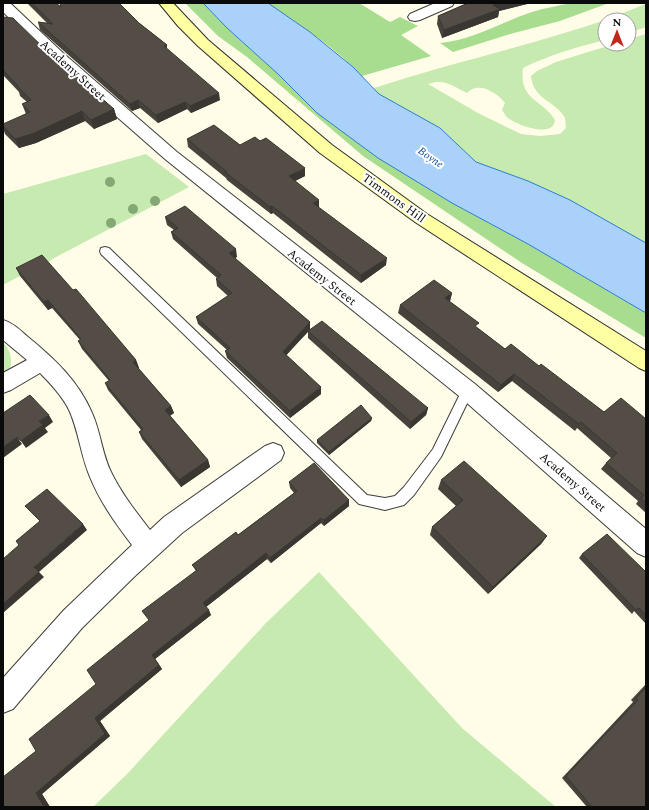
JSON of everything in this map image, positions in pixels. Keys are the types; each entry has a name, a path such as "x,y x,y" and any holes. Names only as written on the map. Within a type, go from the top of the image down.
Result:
{"main road":[{"name":"Timmons Hill","path":"166,3 203,43 326,150 421,218 646,362"}],"street":[{"path":"415,17 447,3"},
{"name":"Academy Street","path":"3,4 45,46 154,142 467,391 646,545"},
{"path":"3,328 42,362 61,381 77,405 102,479 120,509 148,547"},
{"path":"3,384 42,362"},
{"path":"3,699 73,619 148,547 173,525 273,453"}],"lane":[{"path":"105,251 364,500 385,504 399,501 410,491 437,453 467,391"}],"green space":[{"path":"185,3 203,3 227,28 278,74 452,203 528,244 646,313 646,338 522,263 363,156 247,57 218,36"},
{"path":"268,3 359,3 390,22 400,17 418,26 401,35 431,56 362,76 352,65 329,46"},
{"path":"571,3 609,3 560,21 510,34 453,52 440,43 475,35 521,16"},
{"path":"646,4 646,27 637,30 637,12 626,12"},
{"path":"597,22 597,42 563,52 523,68 524,87 532,98 544,107 555,120 553,126 548,129 542,130 526,127 508,118 502,110 505,103 496,94 484,88 475,88 467,93 444,82 434,82 428,84 478,113 521,134 540,136 560,134 566,128 565,118 561,112 540,95 533,84 531,76 537,71 556,62 597,49 597,52 637,52 637,37 646,34 646,243 570,200 528,181 476,162 440,128 379,94 374,88 431,70"},
{"path":"146,154 189,187 3,285 3,194"},
{"path":"3,343 9,351 11,362 10,369 3,376"},
{"path":"319,572 462,728 556,807 93,807 128,773 266,623"}],"water":[{"name":"Boyne","path":"203,3 268,3 310,32 353,67 379,94 440,128 476,162 528,181 570,200 646,243 646,313 528,244 452,203 378,158 317,113 278,74 227,28"}],"building":[{"path":"32,3 56,3 61,7 60,3 119,3 139,23 167,45 164,46 219,93 190,106 185,102 156,115 138,100 130,104 38,22 53,24"},
{"path":"468,3 501,3 493,5 500,9 444,30 438,16"},
{"path":"3,17 13,18 48,52 114,109 91,120 82,111 32,134 15,139 3,126 3,124 30,112 22,104 31,100 3,70"},
{"path":"214,125 240,145 255,137 260,141 266,138 305,168 289,176 319,200 313,203 387,258 361,275 272,206 270,207 225,172 227,172 187,139"},
{"path":"185,206 236,249 229,253 310,322 283,352 321,387 290,411 225,351 230,348 196,317 232,293 216,279 221,275 171,232 178,228 165,217"},
{"path":"42,255 73,290 76,289 136,360 133,362 171,406 165,410 208,460 179,480 139,432 143,429 105,383 110,380 78,341 81,339 48,300 44,302 16,268"},
{"path":"434,280 452,293 445,298 479,323 475,326 505,349 511,344 539,366 541,364 604,412 621,398 646,419 646,503 641,498 644,495 606,463 617,453 581,422 579,424 514,374 501,385 400,305"},
{"path":"322,321 428,408 411,422 308,331"},
{"path":"30,395 49,415 39,421 43,425 21,441 17,437 3,447 3,413"},
{"path":"361,405 372,418 329,452 317,440"},
{"path":"464,461 547,536 493,587 432,527 463,500 441,480"},
{"path":"314,463 349,500 324,520 321,518 270,558 266,553 203,603 209,610 152,655 159,665 95,718 105,734 36,793 44,807 3,807 3,777 36,751 29,739 96,684 87,670 149,620 142,611 197,570 192,565 236,532 238,535 297,491 289,482"},
{"path":"47,489 83,524 34,567 39,572 3,604 3,559 19,545 16,541 40,521 25,506"},
{"path":"607,534 646,572 646,615 639,608 636,610 582,554"},
{"path":"646,687 646,807 592,807 566,776 638,700 636,698"}]}
